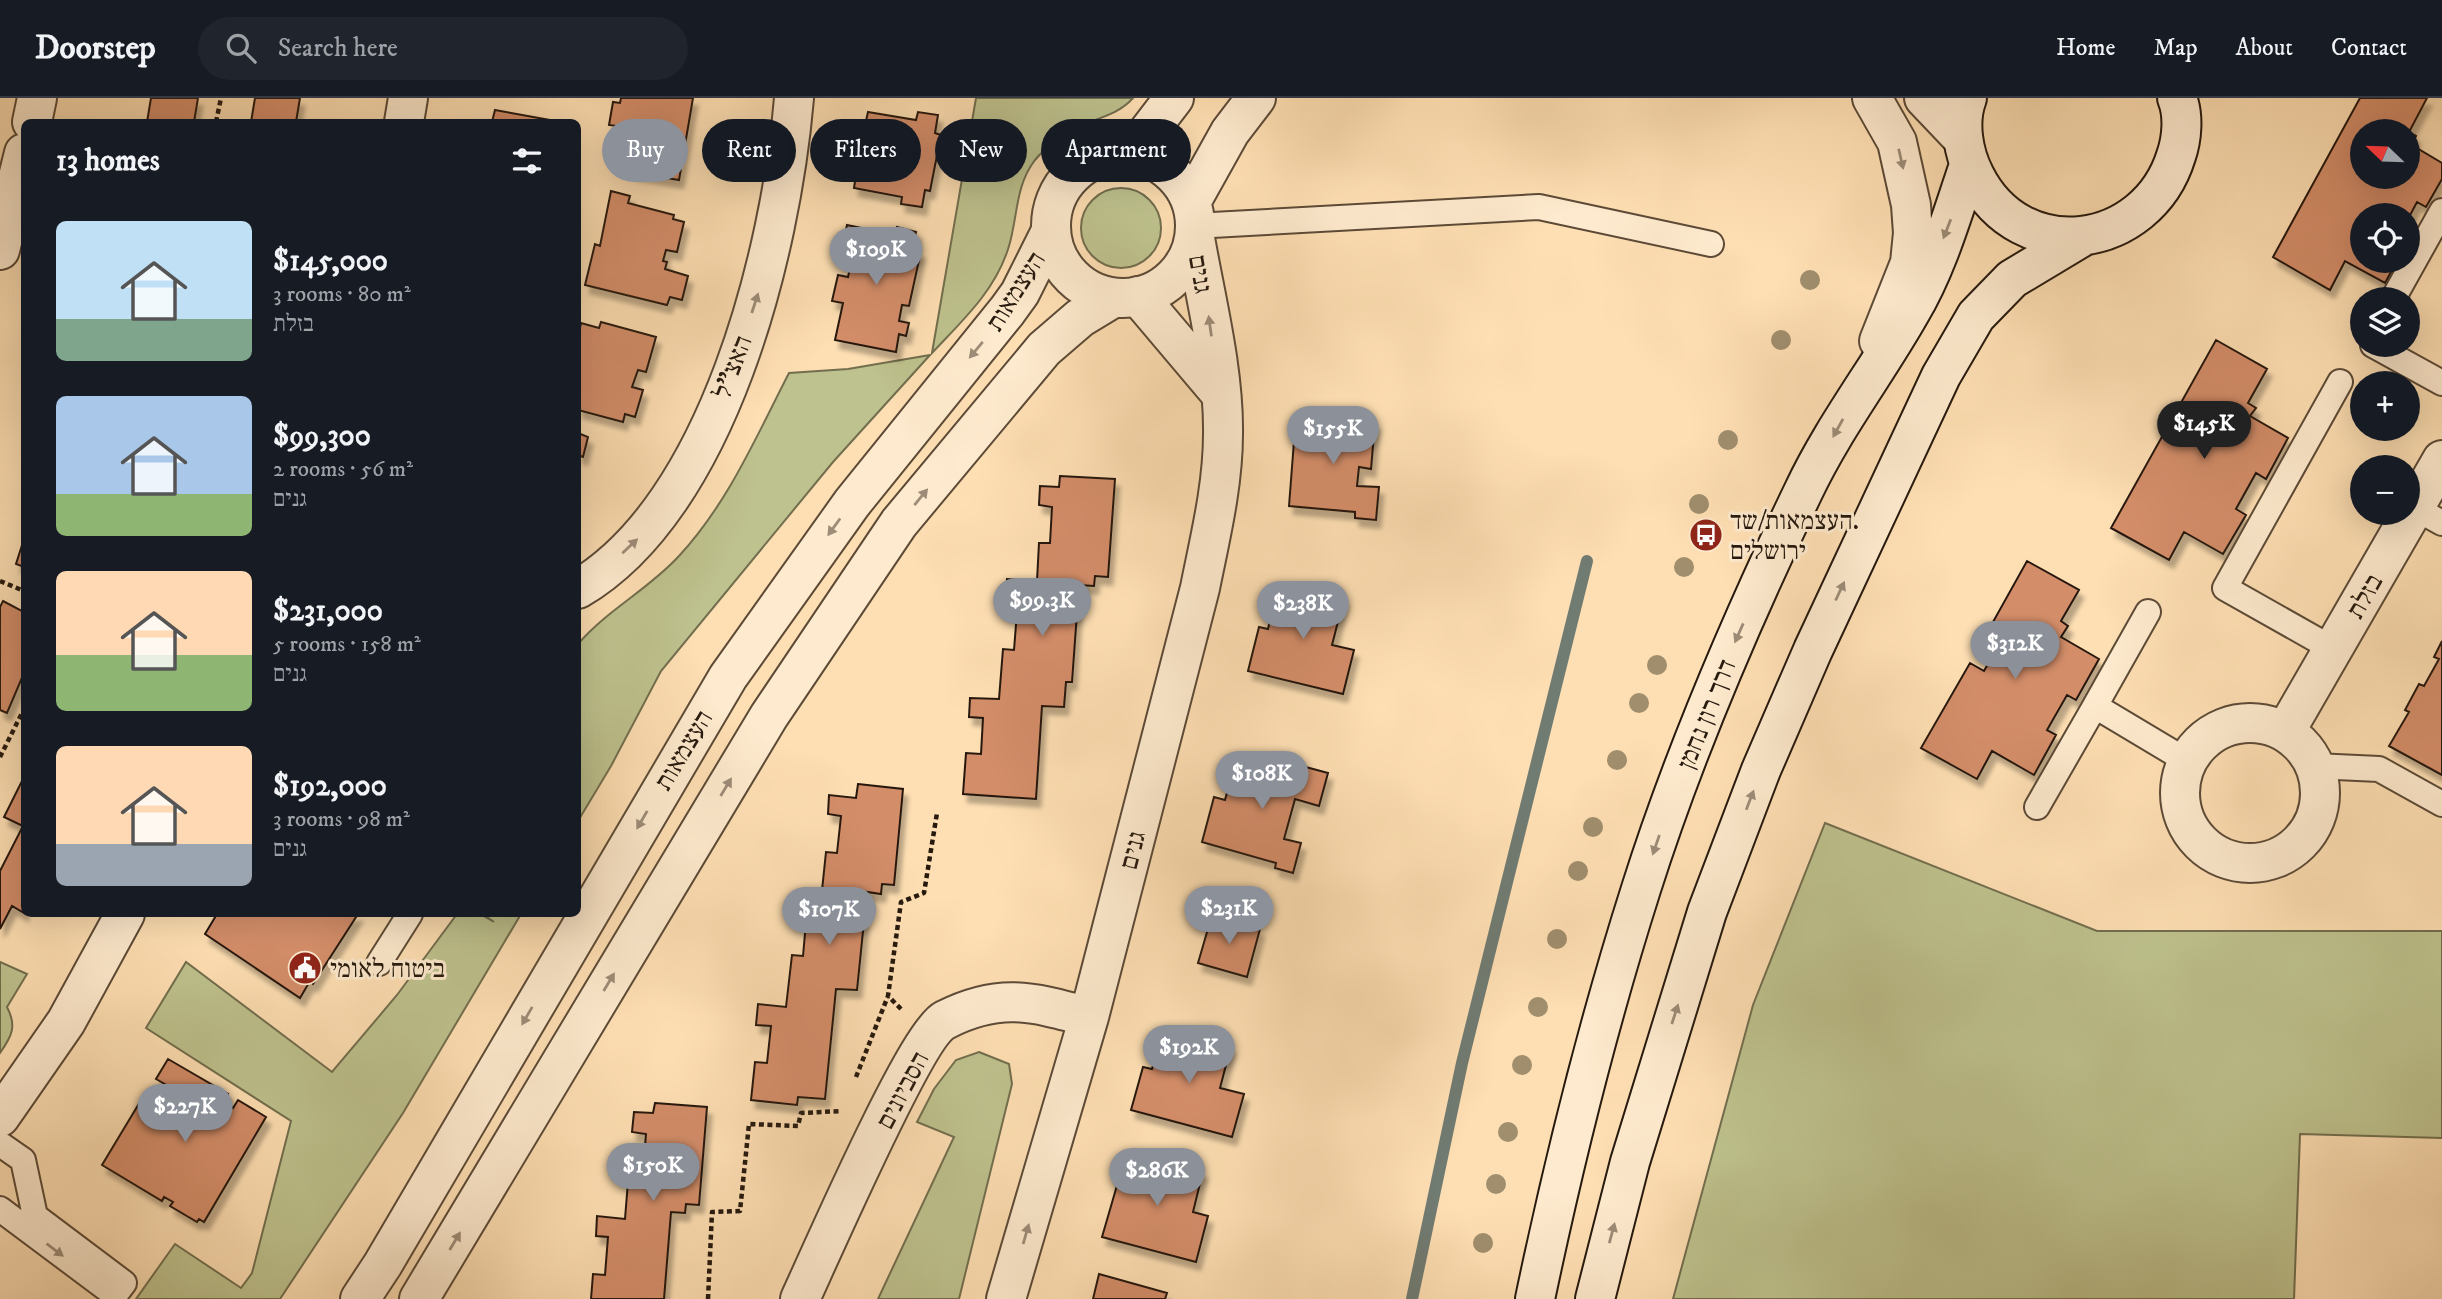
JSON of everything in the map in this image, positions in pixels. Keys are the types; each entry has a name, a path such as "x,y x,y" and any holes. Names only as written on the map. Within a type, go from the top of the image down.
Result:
{"street":[{"path":"33,119 37,98"},
{"path":"404,119 408,98"},
{"name":"האצ\"ל","path":"581,587 593,580 649,528 703,441 736,362 763,278 790,138 794,98"},
{"path":"1158,119 1174,98"},
{"path":"1065,182 1053,205 1051,231 1057,255 1070,275 1090,290 1126,297 1160,287 1178,271 1193,222 1230,132 1256,98"},
{"path":"1856,396 1910,263 1913,233 1911,205 1897,142 1872,98"},
{"path":"1924,98 1966,152 1982,191 2001,212 2026,228 2053,236 2082,237"},
{"name":"דרך רון נחמן","path":"1535,1299 1562,1174 1597,1034 1680,777 1732,649 1804,489 1856,396 1911,312 1947,232 1966,152 1967,98"},
{"path":"1595,1299 1630,1162 1707,912 1761,770 1818,638 1941,376 1976,316 2012,279 2082,237 2118,227 2148,206 2170,177 2181,142 2179,100"},
{"path":"0,250 21,165"},
{"path":"1180,182 1193,222"},
{"name":"גנים","path":"1006,1299 1089,1017 1200,588 1214,516 1223,435 1220,393 1193,222"},
{"name":"העצמאות","path":"360,1299 728,677 852,503 1007,311 1020,293 1051,231"},
{"path":"1126,297 1220,393"},
{"name":"העצמאות","path":"419,1299 769,716 899,523 1044,349 1080,318 1126,297"},
{"name":"בזלת","path":"2286,732 2333,649 2429,515 2442,460"},
{"path":"2245,723 2266,725 2286,732 2303,747 2315,766 2320,789 2317,811 2308,832 2293,849 2272,860 2250,864 2227,860 2207,849 2193,834 2183,815 2180,794 2187,761 2206,738 2224,728 2245,723"},
{"path":"0,1117 66,1022 123,917"},
{"name":"הסביונים","path":"800,1299 900,1085 941,1021 984,1005 1019,1000 1089,1017"}],"lane":[{"path":"1193,222 1539,207 1711,244"},
{"path":"2400,287 2442,211"},
{"path":"2395,357 2442,383"},
{"path":"2333,649 2225,588 2340,382"},
{"path":"2037,807 2148,612"},
{"path":"2095,706 2187,761"},
{"path":"2315,766 2379,769 2442,804"},
{"path":"379,963 408,917"},
{"path":"0,1144 23,1160 36,1216 124,1283 115,1295 0,1209"}],"path":[{"path":"217,119 221,98"},
{"path":"0,581 21,590"},
{"path":"0,757 21,715"},
{"path":"852,1087 888,996 901,902 925,893 937,813"},
{"path":"888,996 906,1015"},
{"path":"708,1299 712,1212 740,1211 749,1124 798,1126 801,1113 841,1112 846,1100"}],"green space":[{"path":"976,98 1133,98 1114,112 1097,119 1041,119 1041,154 1027,174 1027,119 972,119"},
{"path":"962,182 1023,182 1009,246 996,277 967,316 932,353"},
{"path":"1121,188 1136,191 1149,200 1158,213 1161,228 1158,243 1149,256 1136,265 1121,268 1106,265 1093,256 1084,243 1081,228 1084,213 1093,200 1106,191"},
{"path":"930,355 833,462 661,671 611,766 581,816 581,641 655,579 696,536 727,492 789,373 848,369"},
{"path":"1825,823 2097,931 2442,931 2442,1138 2300,1134 2294,1299 1673,1299 1753,1005"},
{"path":"455,917 485,917 494,922 487,917 519,917 403,1113 280,1299 136,1299 175,1244 241,1288 252,1273 291,1121 146,1028 186,962 332,1072 397,995"},
{"path":"0,962 27,974 7,1007 12,1020 12,1031 0,1053"},
{"path":"979,1052 1009,1064 1012,1084 959,1299 878,1299 954,1137 917,1122 934,1089 956,1060"}],"building":[{"path":"151,98 198,98 194,119 148,119"},
{"path":"255,98 300,98 296,119 252,119"},
{"path":"621,98 693,98 688,127 688,119 610,119 613,102 620,103"},
{"path":"2360,98 2427,98 2416,119 2350,119 2350,189 2420,189 2420,150 2442,163 2442,179 2426,207 2417,202 2350,203 2350,264 2345,261 2330,290 2273,257"},
{"path":"495,110 544,119 493,119"},
{"path":"868,112 910,119 866,119"},
{"path":"918,112 938,115 935,119 935,166 930,191 925,190 922,207 901,204 902,197 854,188 855,182 921,182 921,119 916,119"},
{"path":"611,191 630,196 628,203 674,215 673,219 684,222 677,252 666,250 663,261 667,262 665,269 688,276 682,300 670,297 667,305 585,285 595,244 600,246"},
{"path":"847,225 895,235 897,227 916,232 912,250 921,251 909,306 902,305 899,321 909,323 906,336 899,334 896,352 835,340 843,303 832,301 838,275 848,277 853,254 841,252"},
{"path":"2367,273 2390,273 2385,283"},
{"path":"601,322 656,337 646,372 638,370 632,387 643,390 635,417 625,414 623,422 581,411 581,323 599,328"},
{"path":"2216,340 2267,369 2248,403 2256,408 2250,416 2288,438 2266,479 2256,473 2236,509 2246,515 2223,554 2184,532 2169,560 2111,528"},
{"path":"1296,415 1375,422 1371,469 1359,467 1357,486 1379,487 1376,520 1355,518 1355,512 1289,506"},
{"path":"581,434 588,437 583,457 581,456"},
{"path":"1060,476 1115,479 1108,577 1095,576 1094,586 1079,585 1072,682 1066,682 1064,707 1042,706 1036,799 963,794 966,753 981,754 983,718 969,717 970,698 999,699 1003,649 1014,650 1017,612 1005,611 1007,579 1037,581 1039,543 1050,543 1052,507 1039,505 1040,486 1059,487"},
{"path":"21,548 21,566 16,564"},
{"path":"2027,561 2079,590 2061,621 2068,626 2061,637 2099,659 2076,700 2067,695 2047,730 2056,735 2034,775 1992,751 1977,779 1921,748 1970,663 1984,671 1993,655 1979,647"},
{"path":"1279,583 1344,598 1332,645 1354,650 1343,694 1248,671 1259,627 1268,629"},
{"path":"3,601 21,610 21,680 7,713 0,710 0,607"},
{"path":"2442,641 2442,775 2389,746 2409,712 2405,710 2419,684 2424,686 2439,659 2434,657"},
{"path":"1237,756 1300,773 1302,766 1328,773 1319,806 1295,799 1284,839 1301,843 1293,873 1275,868 1276,863 1202,842 1214,797 1225,800"},
{"path":"21,783 21,825 4,817"},
{"path":"858,784 903,789 894,885 882,884 881,894 867,892 857,990 836,989 825,1099 798,1097 797,1105 751,1100 755,1062 767,1063 771,1026 756,1025 758,1004 786,1007 792,955 803,956 806,922 794,920 796,898 821,900 826,852 837,853 841,816 828,814 829,795 856,798"},
{"path":"21,830 21,911 12,906 0,929 0,871"},
{"path":"1212,915 1260,929 1247,977 1198,963"},
{"path":"215,917 356,917 313,984 310,981 300,998 205,934"},
{"path":"1164,1028 1231,1046 1220,1088 1244,1094 1232,1137 1131,1110 1143,1067 1152,1069"},
{"path":"168,1059 228,1094 224,1102 233,1108 238,1100 266,1117 204,1222 199,1219 197,1222 170,1206 173,1202 164,1197 162,1201 102,1165 143,1097 165,1111 177,1091 156,1079"},
{"path":"655,1103 707,1107 699,1205 686,1204 685,1213 671,1212 664,1299 591,1299 593,1274 605,1275 608,1237 596,1236 597,1216 625,1219 629,1169 643,1170 646,1134 632,1132 634,1112 653,1113"},
{"path":"1127,1151 1203,1171 1193,1212 1208,1216 1196,1262 1102,1237"},
{"path":"1099,1274 1167,1293 1165,1299 1093,1299"}],"waterway":[{"path":"1412,1299 1462,1063 1587,561"}],"place":[{"name":"העצמאות/שד. ירושלים","path":"1706,535"},
{"name":"ביטוח לאומי","path":"305,968"}]}
